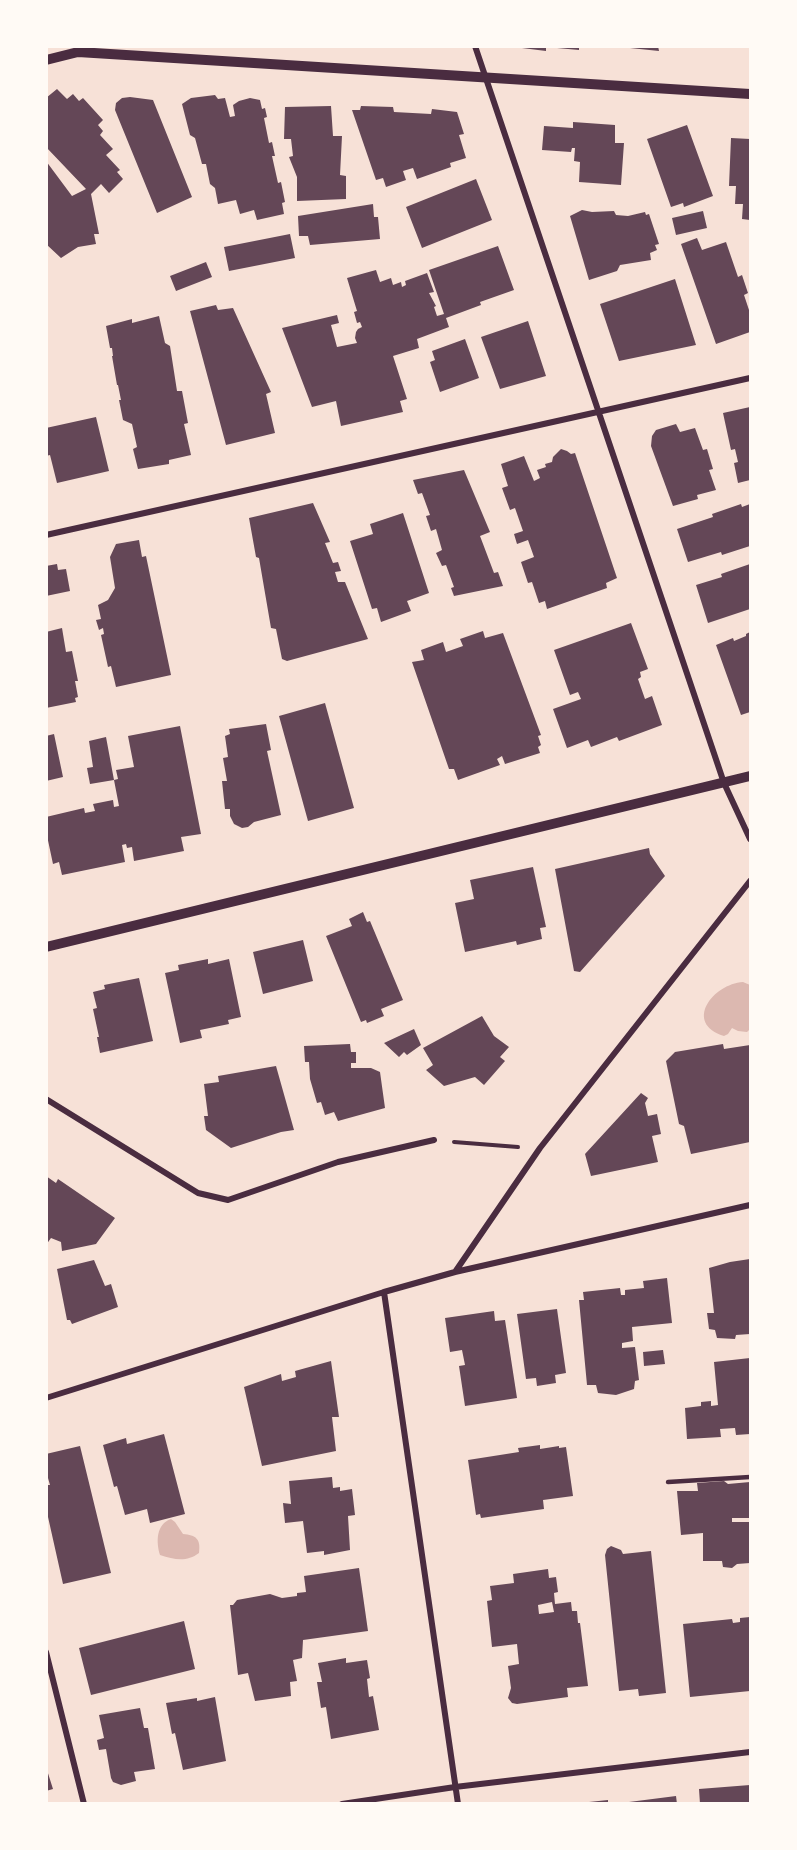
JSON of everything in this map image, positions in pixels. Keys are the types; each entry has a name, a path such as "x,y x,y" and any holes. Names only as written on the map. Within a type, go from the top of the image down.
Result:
{"street":[{"path":"476,46 484,76 724,783 750,839"},
{"path":"46,60 76,49 750,94"},
{"path":"46,536 750,378"},
{"path":"46,947 750,776"},
{"path":"455,1272 540,1148 750,881"},
{"path":"46,1099 198,1193 228,1200 338,1162 434,1140"},
{"path":"46,1398 455,1272 750,1205"},
{"path":"384,1292 458,1803"},
{"path":"46,1652 84,1803"},
{"path":"342,1803 455,1787 750,1752"}],"lane":[{"path":"668,1482 750,1477"}],"path":[{"path":"434,1140 540,1148"}],"shaded area":[{"path":"743,982 750,985 750,1029 747,1032 732,1028 724,1036 712,1030 705,1022 704,1014 707,1005 722,989"},
{"path":"171,1519 183,1534 197,1539 199,1553 190,1558 181,1559 160,1555 158,1534 162,1525"}],"building":[{"path":"522,46 546,46 546,51 522,48"},
{"path":"557,46 579,46 579,50 557,48"},
{"path":"630,46 658,46 659,51 630,48"},
{"path":"57,89 67,99 73,94 79,101 83,98 103,120 98,125 103,131 100,135 113,149 106,155 120,170 117,172 123,179 109,193 101,184 91,194 99,234 94,234 96,244 78,247 61,258 46,244 46,161 72,196 86,189 46,147 46,98"},
{"path":"215,95 218,99 225,98 230,117 235,116 233,105 250,98 260,100 262,109 265,108 267,117 264,118 269,143 272,142 275,156 272,156 285,202 282,203 284,214 257,220 254,210 240,214 236,200 218,204 215,188 210,184 206,164 202,164 195,138 190,135 182,104 191,98"},
{"path":"122,98 153,100 192,197 157,213 115,110 116,103"},
{"path":"331,106 333,136 342,136 340,175 346,176 346,199 297,201 297,177 289,157 293,156 291,139 284,139 285,107"},
{"path":"361,106 393,107 394,112 431,114 432,109 457,112 464,134 459,135 466,158 450,163 451,167 417,179 413,168 403,171 406,180 386,187 383,178 376,180 352,110 360,110"},
{"path":"573,122 615,125 615,143 624,143 621,185 579,182 580,162 574,161 575,148 572,148 571,152 542,150 544,126 573,128"},
{"path":"687,125 713,196 684,207 683,203 671,207 647,139"},
{"path":"731,138 750,139 750,220 742,219 743,204 735,204 736,186 729,186"},
{"path":"476,179 492,220 422,248 406,207"},
{"path":"373,204 374,217 378,217 380,239 310,245 308,236 299,236 298,216"},
{"path":"582,210 614,211 616,215 628,216 645,212 646,215 649,214 659,244 655,245 657,250 650,253 651,260 620,265 617,271 589,280 570,216"},
{"path":"703,211 707,228 676,235 672,218"},
{"path":"290,234 295,258 229,271 224,247"},
{"path":"697,238 702,250 726,242 738,277 742,275 748,293 744,295 750,313 750,332 716,344 681,244"},
{"path":"498,246 514,290 480,302 481,305 446,318 449,327 417,339 419,348 393,356 407,399 400,401 403,412 341,426 336,401 312,407 282,328 337,315 339,323 331,325 337,347 357,343 356,332 362,327 360,322 357,323 354,312 357,311 347,278 376,270 380,282 391,278 393,285 401,282 402,287 406,285 405,281 427,273 434,292 429,293 436,306 434,307 437,316 444,314 429,270"},
{"path":"206,262 212,277 176,291 170,276"},
{"path":"675,279 696,345 619,361 600,304"},
{"path":"216,305 218,310 233,308 271,392 266,394 275,433 226,445 190,311"},
{"path":"159,316 165,343 170,346 177,391 182,391 188,423 184,424 191,455 169,460 169,464 138,469 133,449 137,447 132,424 123,420 112,348 110,348 106,326 132,319 132,323"},
{"path":"528,321 546,376 500,389 481,337"},
{"path":"465,339 479,378 440,392 430,362 435,360 432,351"},
{"path":"750,407 750,480 738,483 734,463 738,462 735,449 731,450 723,413"},
{"path":"96,417 109,471 57,483 50,455 46,456 46,428"},
{"path":"676,424 680,432 695,428 703,450 707,449 713,469 709,470 716,490 697,495 698,499 673,506 651,446 652,436 656,430"},
{"path":"561,449 571,454 575,453 617,578 606,583 607,588 547,609 545,601 539,603 532,582 528,583 521,562 534,557 528,540 517,544 514,534 523,531 515,508 510,510 502,488 508,486 501,464 524,456 534,481 540,478 537,470 552,462 553,457"},
{"path":"464,470 490,532 480,536 494,573 498,572 503,586 454,596 451,588 454,587 446,565 442,566 436,553 442,550 436,529 431,531 426,516 430,515 422,493 418,494 413,480"},
{"path":"313,503 330,542 325,543 333,563 338,562 341,571 335,572 338,582 345,582 368,639 287,661 282,659 276,629 271,628 259,558 256,557 249,518"},
{"path":"741,504 742,507 750,504 750,546 688,562 677,529 713,517 712,514"},
{"path":"403,513 429,593 407,601 411,611 381,622 377,608 372,609 350,541 373,534 370,524"},
{"path":"139,540 142,557 146,556 171,675 116,687 111,666 108,667 101,635 104,634 103,628 99,630 96,620 101,619 98,605 108,600 115,588 110,557 116,544"},
{"path":"57,564 58,570 66,569 70,591 46,596 46,566"},
{"path":"750,564 750,609 708,623 696,585 722,577 721,574"},
{"path":"631,623 648,669 640,672 641,677 638,679 645,699 652,696 662,725 619,741 617,737 591,747 588,740 567,748 553,709 581,699 578,692 570,695 554,650"},
{"path":"62,628 66,652 72,651 78,681 75,681 78,697 75,698 76,702 46,708 46,632"},
{"path":"483,631 485,638 503,633 541,735 538,736 541,745 538,747 540,753 505,764 502,756 497,759 500,765 458,780 454,769 449,769 412,662 424,660 421,650 443,642 446,652 463,646 460,639"},
{"path":"750,632 750,712 741,715 716,645 733,638 734,641"},
{"path":"325,703 354,808 308,821 279,716"},
{"path":"266,724 271,750 267,751 281,815 254,822 242,828 234,824 230,816 230,809 225,809 222,781 227,781 223,758 228,757 225,736 230,734 229,729"},
{"path":"180,726 201,834 181,837 184,851 134,861 132,847 127,848 126,844 122,845 125,862 62,875 59,862 53,864 46,831 46,817 84,808 85,813 95,811 93,804 113,800 114,807 119,806 114,780 118,779 116,770 134,767 128,736"},
{"path":"54,734 63,777 46,781 46,736"},
{"path":"106,737 114,780 90,784 87,768 93,767 89,741"},
{"path":"649,848 650,854 665,876 580,972 574,971 555,869"},
{"path":"533,867 546,927 540,928 542,939 517,945 516,941 465,952 455,903 474,899 470,880"},
{"path":"363,912 367,922 370,921 403,1000 381,1009 384,1016 367,1023 366,1020 361,1022 326,936 352,926 349,919"},
{"path":"303,940 313,981 263,994 253,952"},
{"path":"208,959 208,964 229,959 241,1017 228,1020 229,1024 200,1030 202,1038 180,1043 165,973 179,970 178,965"},
{"path":"139,978 153,1041 100,1053 93,1009 97,1008 93,992 105,989 104,985"},
{"path":"482,1016 494,1036 509,1047 500,1057 505,1061 484,1085 475,1077 444,1086 426,1070 433,1065 423,1048"},
{"path":"414,1029 421,1045 407,1055 404,1052 399,1057 384,1043"},
{"path":"350,1044 351,1052 356,1052 356,1063 351,1063 351,1068 371,1068 380,1072 385,1108 338,1121 334,1112 325,1115 321,1102 317,1103 310,1079 309,1062 305,1062 304,1046"},
{"path":"723,1044 724,1049 750,1045 750,1142 691,1154 684,1126 679,1124 666,1061 675,1052"},
{"path":"276,1066 294,1130 231,1148 206,1130 204,1116 208,1116 204,1084 219,1082 218,1076"},
{"path":"641,1093 648,1098 645,1103 648,1116 657,1114 661,1134 652,1136 658,1162 591,1176 585,1154"},
{"path":"46,1176 56,1183 58,1179 115,1218 96,1244 62,1251 61,1242 51,1238 46,1245"},
{"path":"750,1259 750,1334 736,1335 735,1339 717,1338 715,1330 709,1329 707,1313 714,1313 709,1268"},
{"path":"94,1260 105,1286 111,1284 118,1307 72,1324 70,1320 67,1320 57,1269"},
{"path":"667,1278 672,1323 632,1327 633,1341 622,1343 622,1348 635,1347 639,1380 635,1381 634,1389 616,1395 598,1393 596,1385 587,1385 579,1300 584,1300 583,1292 620,1288 621,1295 625,1295 625,1290 644,1288 643,1281"},
{"path":"557,1309 566,1373 555,1375 556,1383 537,1386 536,1378 526,1379 517,1314"},
{"path":"494,1311 495,1321 505,1320 517,1398 465,1406 459,1366 465,1365 462,1350 450,1352 445,1318"},
{"path":"663,1350 665,1364 644,1366 643,1352"},
{"path":"750,1358 750,1434 736,1435 735,1428 720,1429 721,1437 687,1439 685,1408 701,1406 701,1402 711,1401 711,1406 718,1405 714,1362"},
{"path":"331,1361 339,1417 332,1417 336,1451 262,1466 244,1387 281,1374 282,1381 296,1377 295,1371"},
{"path":"164,1434 185,1514 150,1523 147,1509 125,1515 117,1486 114,1487 103,1445 126,1438 127,1444"},
{"path":"540,1445 540,1449 566,1447 573,1496 543,1500 544,1509 481,1518 480,1514 476,1515 468,1460 519,1452 518,1448"},
{"path":"80,1446 111,1573 63,1584 46,1508 46,1485 50,1485 46,1471 46,1454"},
{"path":"332,1477 333,1488 340,1487 340,1491 352,1489 355,1515 348,1516 350,1550 324,1555 324,1551 307,1553 303,1521 285,1523 283,1503 291,1504 289,1481"},
{"path":"724,1481 728,1484 750,1482 750,1518 732,1518 732,1522 750,1522 750,1563 737,1564 732,1568 723,1567 722,1561 703,1561 703,1533 681,1535 677,1491 698,1491 697,1483"},
{"path":"611,1546 621,1550 623,1554 651,1551 666,1693 639,1696 638,1689 619,1691 605,1555"},
{"path":"359,1568 368,1631 303,1640 302,1658 293,1660 297,1681 290,1682 291,1696 255,1701 248,1673 238,1675 230,1605 237,1600 270,1594 282,1598 297,1596 297,1593 306,1592 304,1576"},
{"path":"548,1569 549,1578 556,1577 558,1592 554,1593 555,1604 571,1602 572,1611 577,1611 588,1686 567,1688 568,1697 517,1704 512,1703 508,1698 511,1688 508,1666 519,1664 517,1644 492,1647 487,1601 492,1600 490,1586 514,1583 513,1574","holes":["552,1602 554,1612 539,1614 538,1605"]},
{"path":"750,1617 750,1691 690,1697 683,1624 732,1619 733,1623 740,1622 740,1618"},
{"path":"184,1621 195,1669 91,1695 79,1648"},
{"path":"346,1658 346,1663 367,1660 370,1678 367,1679 369,1697 373,1696 379,1730 331,1739 326,1707 321,1708 317,1682 322,1682 318,1663"},
{"path":"215,1697 226,1761 183,1770 175,1733 172,1734 166,1703"},
{"path":"140,1708 144,1728 148,1728 155,1769 134,1772 136,1781 121,1785 113,1782 111,1778 106,1749 99,1750 97,1740 104,1738 99,1715"},
{"path":"46,1767 53,1789 46,1791"},
{"path":"750,1785 750,1804 700,1804 699,1789"},
{"path":"676,1796 677,1804 629,1804 629,1802"},
{"path":"608,1800 608,1804 589,1804 589,1802"}]}
